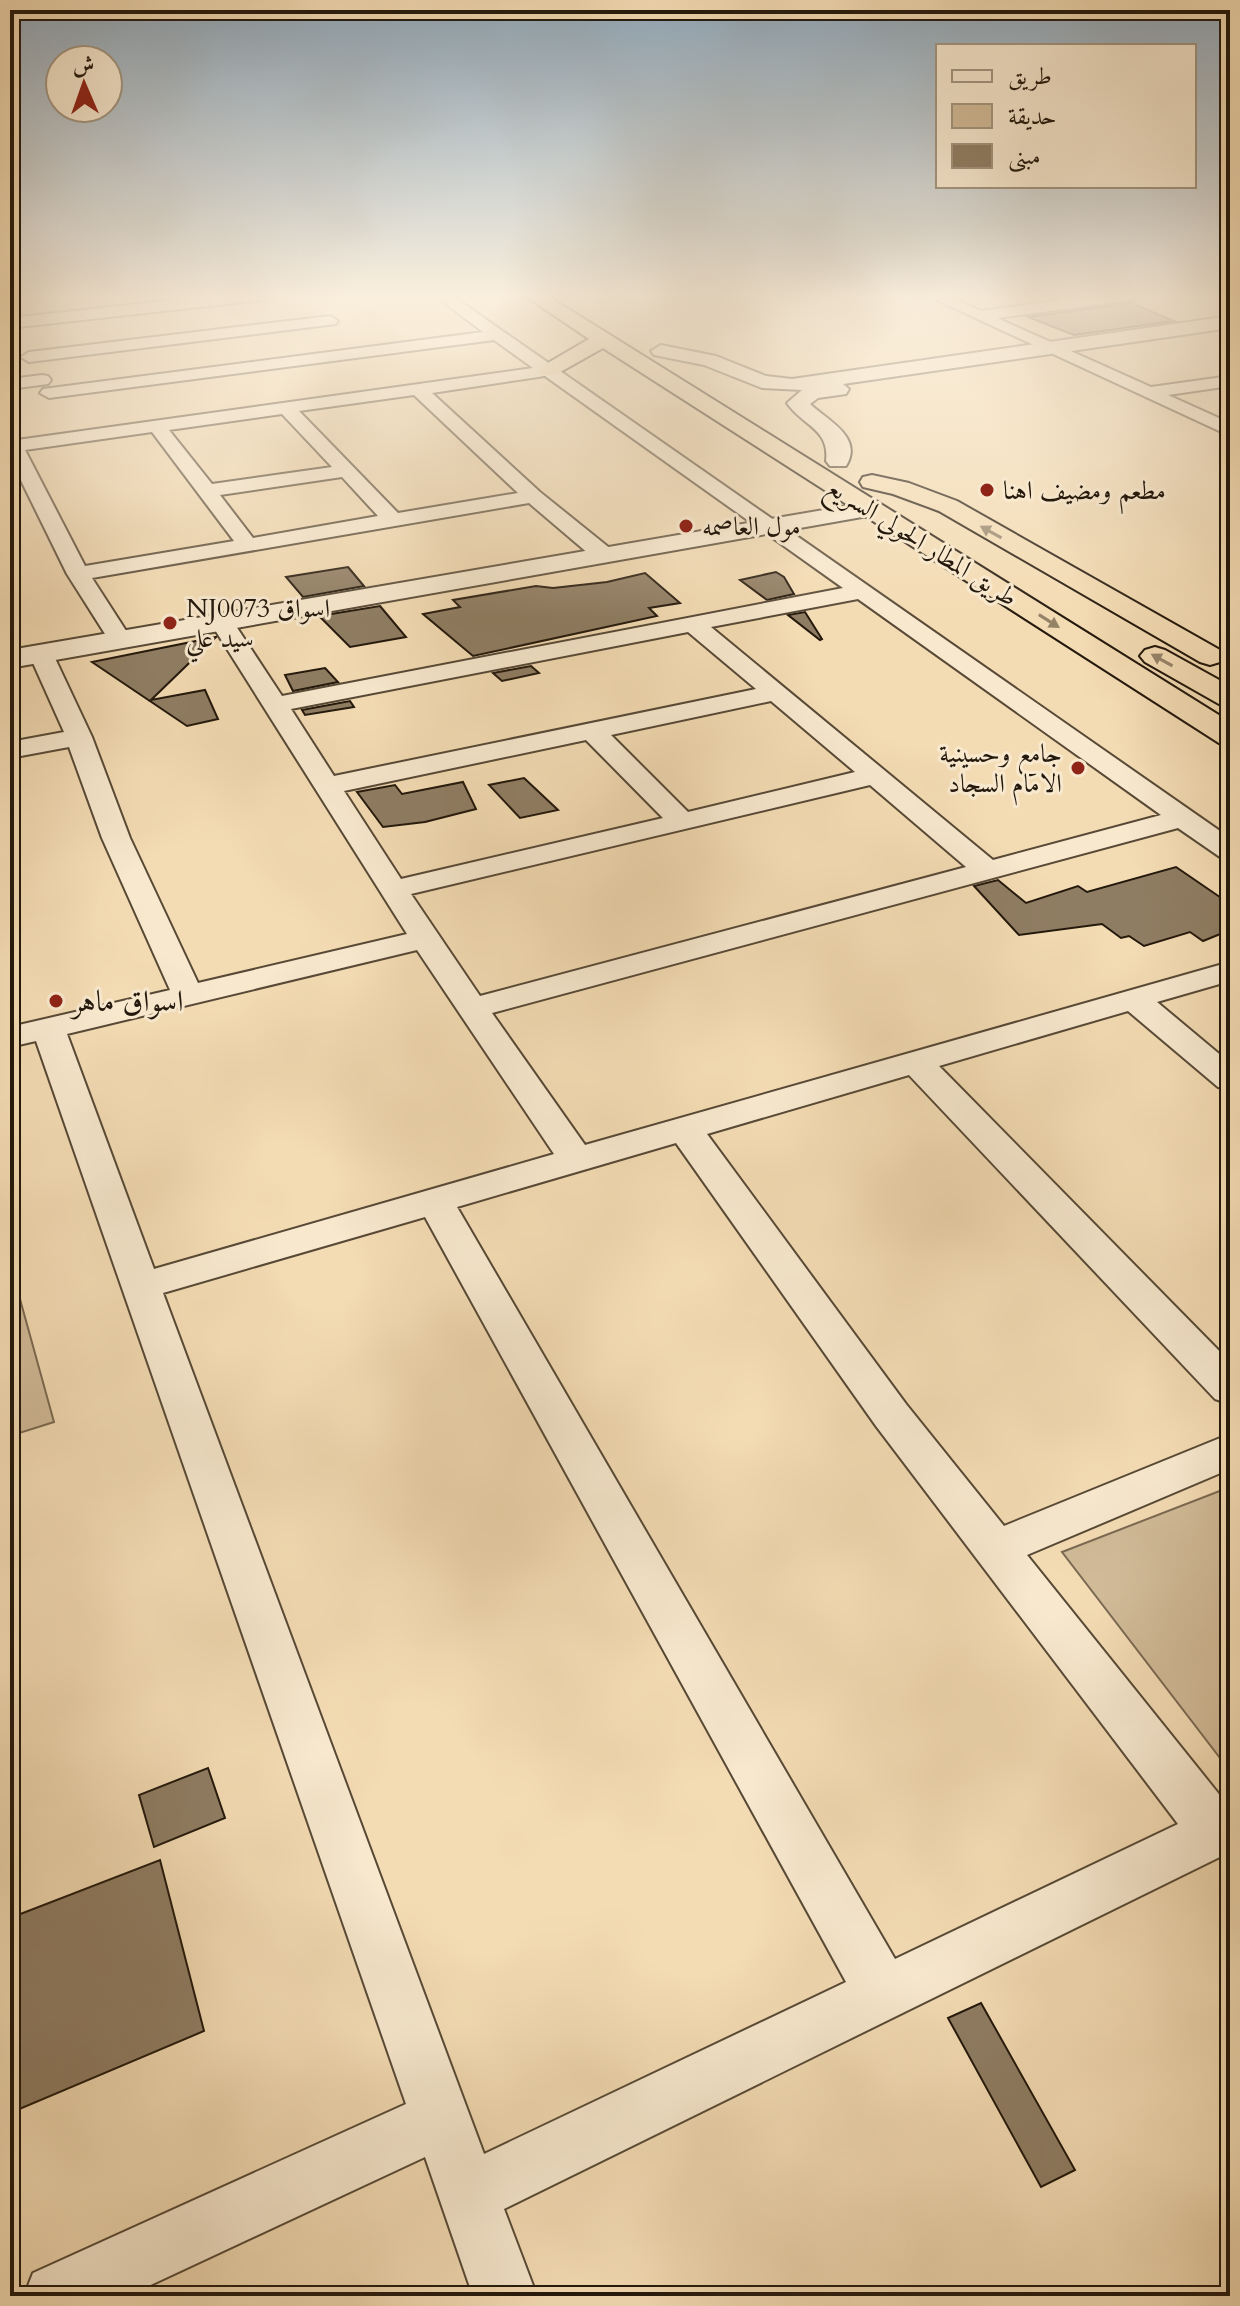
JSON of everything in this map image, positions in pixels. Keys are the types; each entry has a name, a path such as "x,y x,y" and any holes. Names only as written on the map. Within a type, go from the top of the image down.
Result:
{"highway":[{"name":"طريق المطار الحولي السريع","path":"711,403 871,495 1027,579"},
{"name":"طريق المطار الحولي السريع","path":"744,403 838,461 871,495 973,574 1230,736"},
{"path":"871,495 926,497 948,506 1230,667"},
{"path":"973,574 967,579 965,591 974,603 1230,767"},
{"path":"1130,643 1230,698"}],"street":[{"path":"55,403 77,438"},
{"path":"120,640 78,574 12,447 331,403"},
{"path":"433,403 533,496 604,555"},
{"path":"592,403 1230,851"},
{"path":"798,403 799,407 839,441 838,461"},
{"path":"1170,403 1230,430"},
{"path":"287,409 393,520"},
{"path":"157,427 248,545"},
{"path":"207,491 346,471"},
{"path":"10,659 766,526 871,495"},
{"path":"78,574 533,496"},
{"path":"275,705 859,592"},
{"path":"222,622 425,939 577,1161"},
{"path":"693,624 989,871"},
{"path":"41,654 79,737 116,838 188,995"},
{"path":"327,786 775,693"},
{"path":"592,731 682,821"},
{"path":"10,750 79,737"},
{"path":"393,890 874,776"},
{"path":"472,1008 1182,818"},
{"path":"425,939 29,1033 141,1286 505,2296"},
{"path":"141,1286 1230,971"},
{"path":"1133,999 1230,1080"},
{"path":"916,1062 1230,1388"},
{"path":"468,2194 1223,1829 995,1549 891,1415 685,1130"},
{"path":"435,1202 883,1993"},
{"path":"995,1549 1230,1451"},
{"path":"56,2296 441,2119"}],"green space":[{"path":"10,1263 54,1422 10,1436"},
{"path":"1230,1487 1230,1771 1062,1552"}],"building":[{"path":"348,567 364,586 303,597 286,577"},
{"path":"776,572 784,577 794,594 767,600 740,580"},
{"path":"645,573 680,603 649,608 657,616 473,656 423,614 460,607 453,600 536,586 553,588 607,582"},
{"path":"380,606 406,637 350,647 319,616"},
{"path":"805,612 822,639 788,615"},
{"path":"216,637 151,700 205,690 218,719 187,726 92,662"},
{"path":"531,666 539,673 502,681 493,673"},
{"path":"325,668 338,682 293,691 285,675"},
{"path":"350,701 354,707 305,715 302,710"},
{"path":"524,778 558,810 520,818 489,785"},
{"path":"463,782 476,809 425,822 383,827 357,792 395,785 402,794"},
{"path":"1176,867 1230,904 1230,930 1203,941 1190,932 1144,946 1129,936 1121,938 1102,924 1019,935 974,886 998,880 1026,903 1078,886 1087,892"},
{"path":"208,1768 225,1818 154,1847 139,1795"},
{"path":"160,1860 204,2031 10,2113 10,1918"},
{"path":"981,2003 1075,2170 1041,2187 948,2018"}],"place":[{"name":"مطعم ومضيف اهنا","path":"987,490"},
{"name":"مول العاصمه","path":"686,526"},
{"name":"NJ0073 اسواق سيد علي","path":"170,623"},
{"name":"جامع وحسينية الامام السجاد","path":"1078,768"},
{"name":"اسواق ماهر","path":"56,1001"}]}
